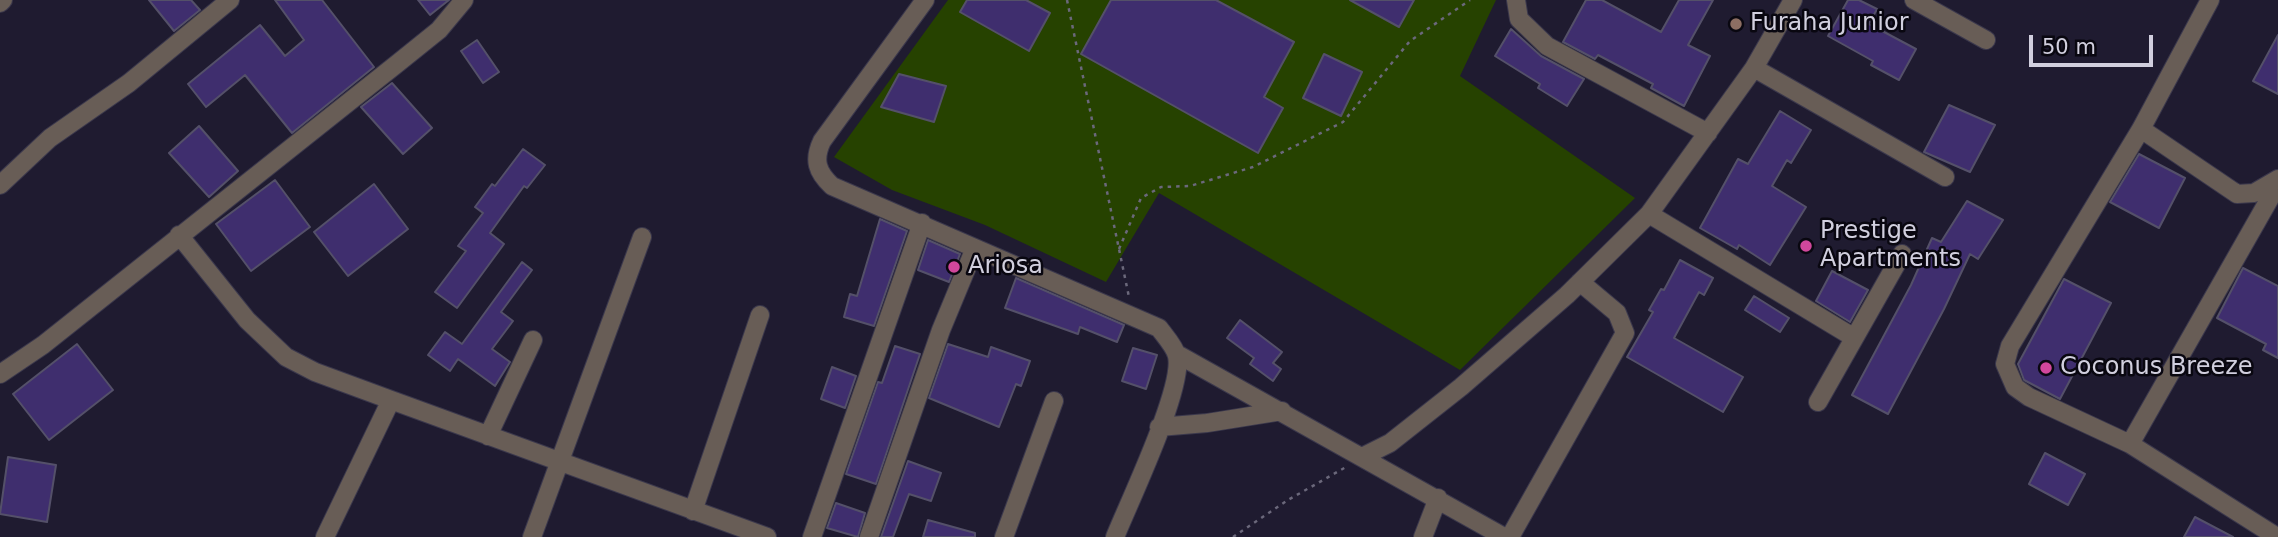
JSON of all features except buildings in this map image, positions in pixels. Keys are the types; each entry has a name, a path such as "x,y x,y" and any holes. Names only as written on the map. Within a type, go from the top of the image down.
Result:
{"street":[{"path":"0,185 50,138 129,83 230,0"},
{"path":"0,374 43,345 439,30 464,0"},
{"path":"925,0 822,141 816,162 823,177 832,186 1159,328 1177,354 1364,456 1504,537"},
{"path":"1516,0 1519,19 1547,46 1708,134"},
{"path":"1364,456 1390,443 1461,387 1580,282 1649,214 1754,68 1793,0"},
{"path":"1914,0 1986,40"},
{"path":"2210,0 2141,129 2010,346 2005,365 2015,387 2029,397 2130,444 2277,537"},
{"path":"1754,68 1945,177"},
{"path":"2141,129 2237,194 2254,193 2278,179"},
{"path":"2130,444 2278,184"},
{"path":"1649,214 1853,337"},
{"path":"812,537 922,223"},
{"path":"179,235 247,320 286,357 391,401 767,537"},
{"path":"532,537 642,237"},
{"path":"869,537 941,330 975,248"},
{"path":"1818,402 1902,254"},
{"path":"1510,537 1625,333 1617,313 1580,282"},
{"path":"693,511 760,315"},
{"path":"488,436 533,340"},
{"path":"1115,537 1173,387 1177,354"},
{"path":"325,537 391,401"},
{"path":"1004,537 1054,401"},
{"path":"1159,427 1207,424 1282,411"},
{"path":"1423,537 1438,498"}],"path":[{"path":"1068,0 1133,317"},
{"path":"1119,249 1141,198 1161,187 1190,186 1253,167 1343,122 1410,41 1470,0"},
{"path":"1233,537 1288,500 1364,456"}],"green space":[{"path":"948,0 1496,0 1460,76 1635,198 1460,370 1159,193 1106,282 985,225 892,190 834,157"}],"place":[{"name":"Furaha Junior","path":"1736,24"},
{"name":"Prestige Apartments","path":"1806,246"},
{"name":"Ariosa","path":"954,267"},
{"name":"Coconus Breeze","path":"2046,368"}]}
